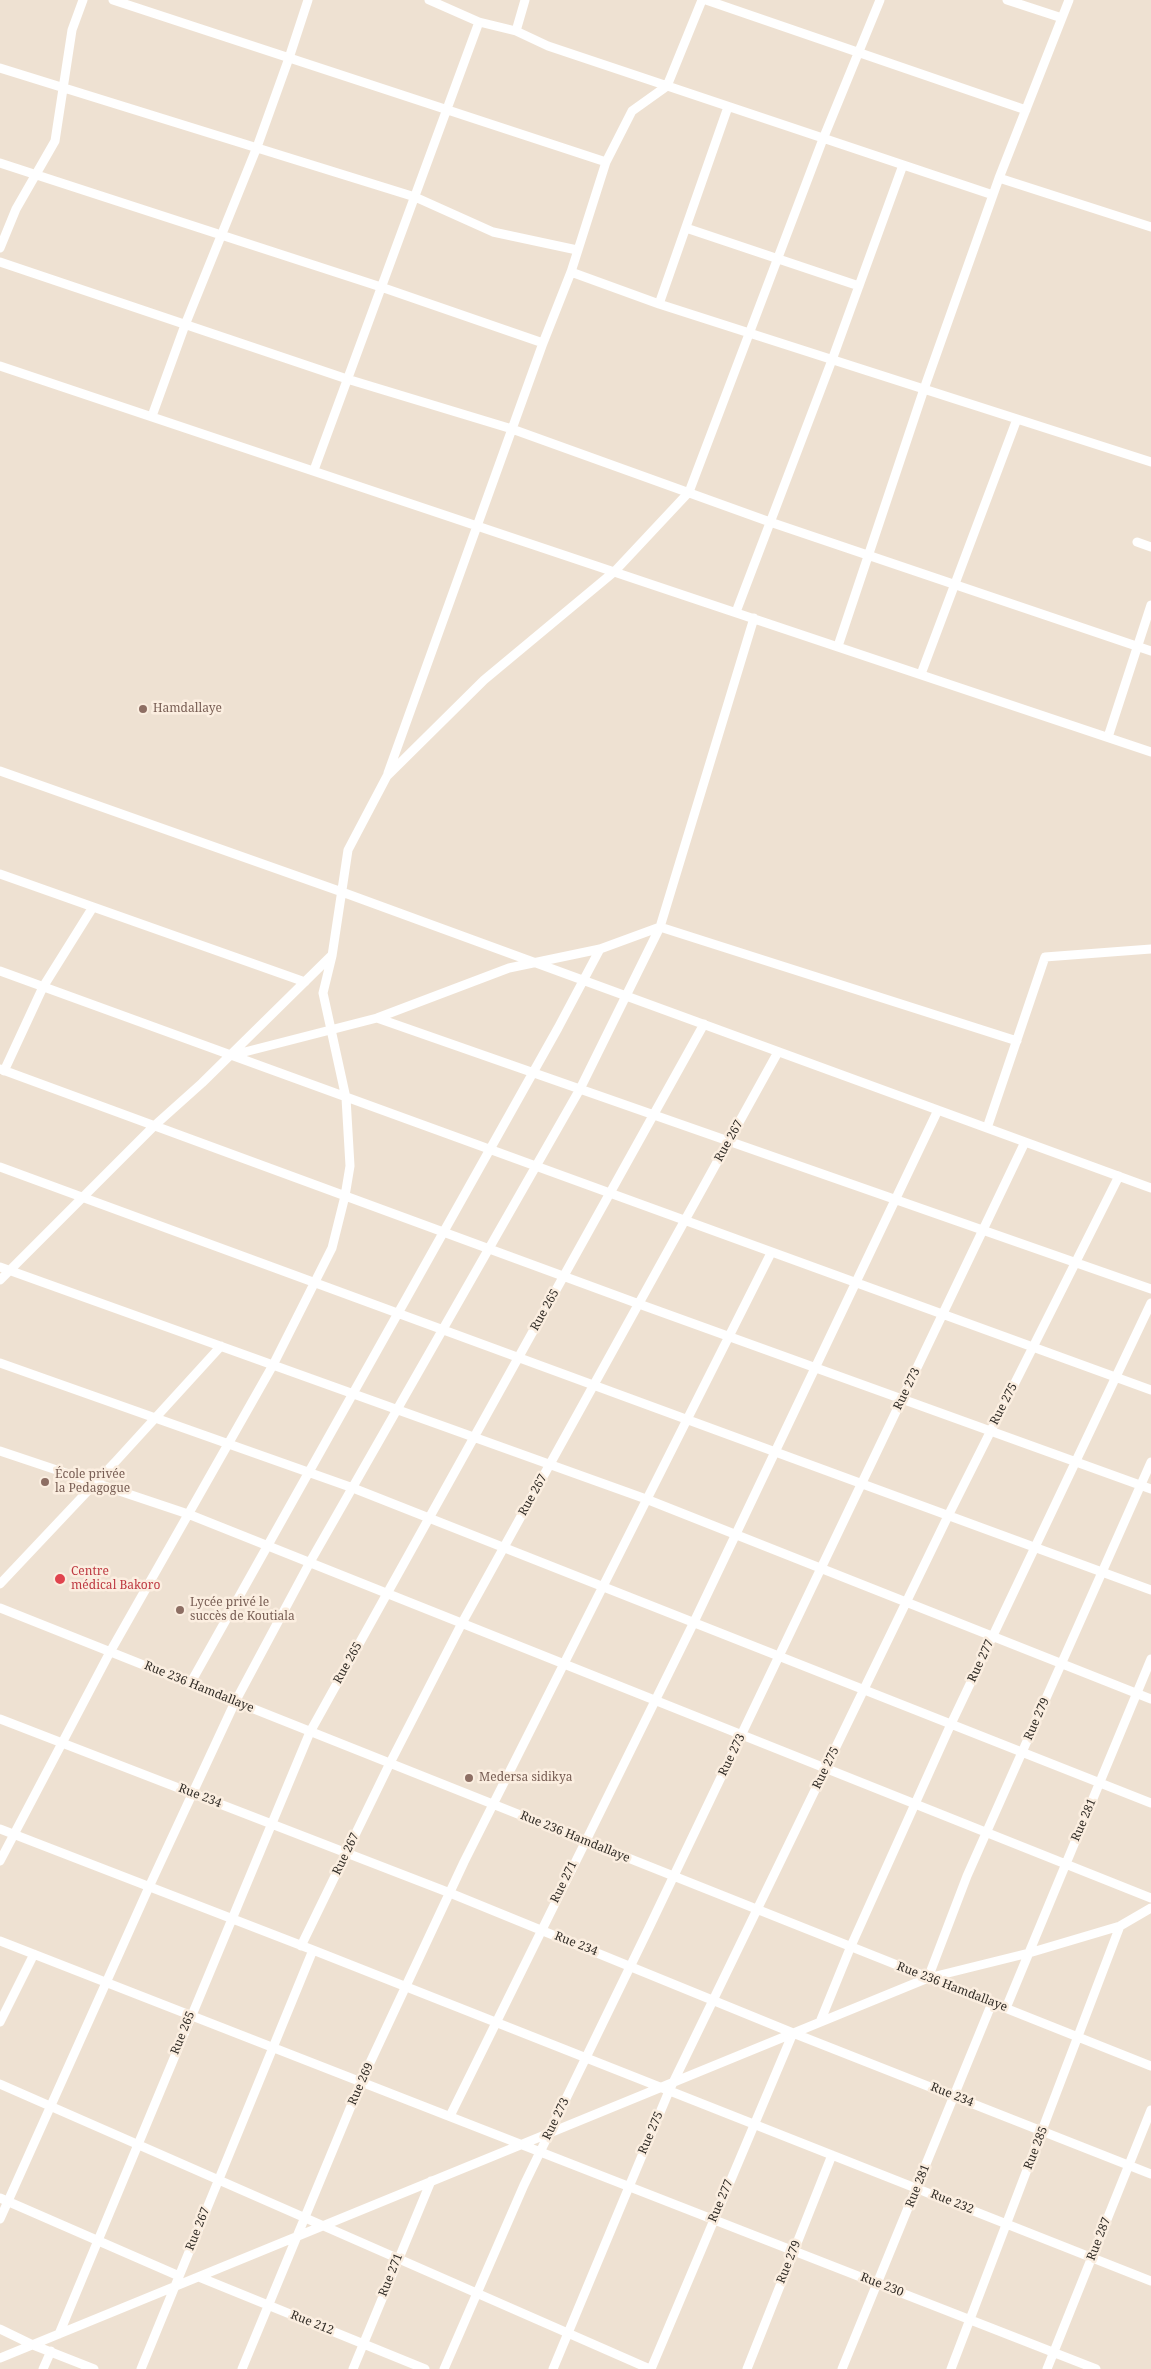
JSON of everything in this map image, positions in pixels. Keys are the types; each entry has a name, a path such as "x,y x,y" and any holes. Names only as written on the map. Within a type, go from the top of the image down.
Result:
{"street":[{"path":"0,248 16,210 56,141 72,30 83,0"},
{"path":"113,0 606,162"},
{"path":"152,416 185,324 257,146 290,58 308,0"},
{"path":"430,0 479,22 516,31 548,46 993,195"},
{"path":"516,31 525,0"},
{"path":"0,1861 110,1652 273,1365 332,1248 345,1196 350,1166 346,1098 322,993 332,956 348,850 387,776 543,343 571,272 606,162 632,111 667,86 704,0 1026,110"},
{"path":"387,776 484,680 615,571 689,492 823,138 880,0"},
{"path":"1007,0 1062,18"},
{"path":"838,646 924,389 999,178 1069,0"},
{"path":"314,470 479,22"},
{"path":"0,68 257,146 415,198 493,232 577,250"},
{"path":"659,304 728,107"},
{"path":"0,163 381,287 543,343"},
{"path":"736,612 832,360 902,165"},
{"path":"999,178 1151,227"},
{"path":"686,228 859,286"},
{"path":"0,262 347,379 512,430 770,522 1151,651"},
{"path":"571,272 659,304 1151,462"},
{"path":"0,366 1151,752"},
{"path":"921,674 1017,419"},
{"path":"1137,542 1151,547"},
{"path":"1108,737 1151,605"},
{"path":"0,2220 4,2200 50,2105 235,1702 310,1562 580,1089 660,927 754,618"},
{"path":"0,771 342,892 1151,1188"},
{"path":"0,874 305,982"},
{"path":"93,907 43,987 2,1070 814,1368 1151,1489"},
{"path":"229,1056 330,1032 377,1018 509,968 600,949 660,927 1017,1041"},
{"path":"190,1684 490,1151 600,949"},
{"path":"987,1128 1045,957 1151,949"},
{"path":"0,1280 154,1126 332,956"},
{"path":"0,971 685,1222 1151,1390"},
{"path":"377,1018 1151,1289"},
{"name":"Rue 265","path":"59,2334 270,1823 310,1732 704,1024"},
{"name":"Rue 267","path":"301,1946 390,1763 462,1623 778,1052"},
{"name":"Rue 271","path":"450,2116 584,1841 694,1622 938,1110"},
{"name":"Rue 273","path":"444,2369 550,2132 1025,1142"},
{"path":"0,1167 84,1196 774,1453 1151,1590"},
{"name":"Rue 275","path":"553,2369 669,2090 676,2081 948,1516 1119,1176"},
{"name":"Rue 269","path":"242,2369 361,2082 492,1804 771,1253"},
{"path":"0,1267 646,1499 1151,1699"},
{"name":"Rue 277","path":"820,2022 851,1946 951,1724 1151,1303"},
{"path":"0,1584 221,1346"},
{"path":"0,1363 353,1488 1151,1803"},
{"path":"0,1451 188,1514 268,1545 1151,1898"},
{"name":"Rue 279","path":"928,1978 967,1876 1151,1462"},
{"name":"Rue 236 Hamdallaye","path":"0,1608 1151,2066"},
{"name":"Rue 281","path":"1006,2008 1151,1659"},
{"name":"Rue 234","path":"0,1719 450,1893 793,2033 1151,2174"},
{"name":"Rue 232","path":"0,1829 313,1950 658,2088 669,2090 1151,2281"},
{"path":"0,2358 928,1978 1029,1953 1120,1926 1151,1908"},
{"name":"Rue 285","path":"951,2369 1120,1926"},
{"name":"Rue 230","path":"0,1941 1096,2369"},
{"name":"Rue 267","path":"141,2369 313,1950"},
{"path":"0,2022 34,1954"},
{"name":"Rue 281","path":"842,2369 992,2002"},
{"name":"Rue 277","path":"651,2369 793,2033"},
{"path":"0,2084 651,2369"},
{"name":"Rue 287","path":"1047,2369 1151,2110"},
{"name":"Rue 279","path":"747,2369 832,2155"},
{"name":"Rue 271","path":"353,2369 431,2181"},
{"path":"4,2200 179,2276"},
{"name":"Rue 212","path":"199,2277 426,2369"},
{"path":"0,2329 33,2345 94,2369"},
{"path":"43,2369 51,2351"}],"place":[{"name":"Hamdallaye","path":"143,709"},
{"name":"École privée la Pedagogue","path":"45,1482"},
{"name":"Centre médical Bakoro","path":"60,1579"},
{"name":"Lycée privé le succès de Koutiala","path":"180,1610"},
{"name":"Medersa sidikya","path":"469,1778"}]}
